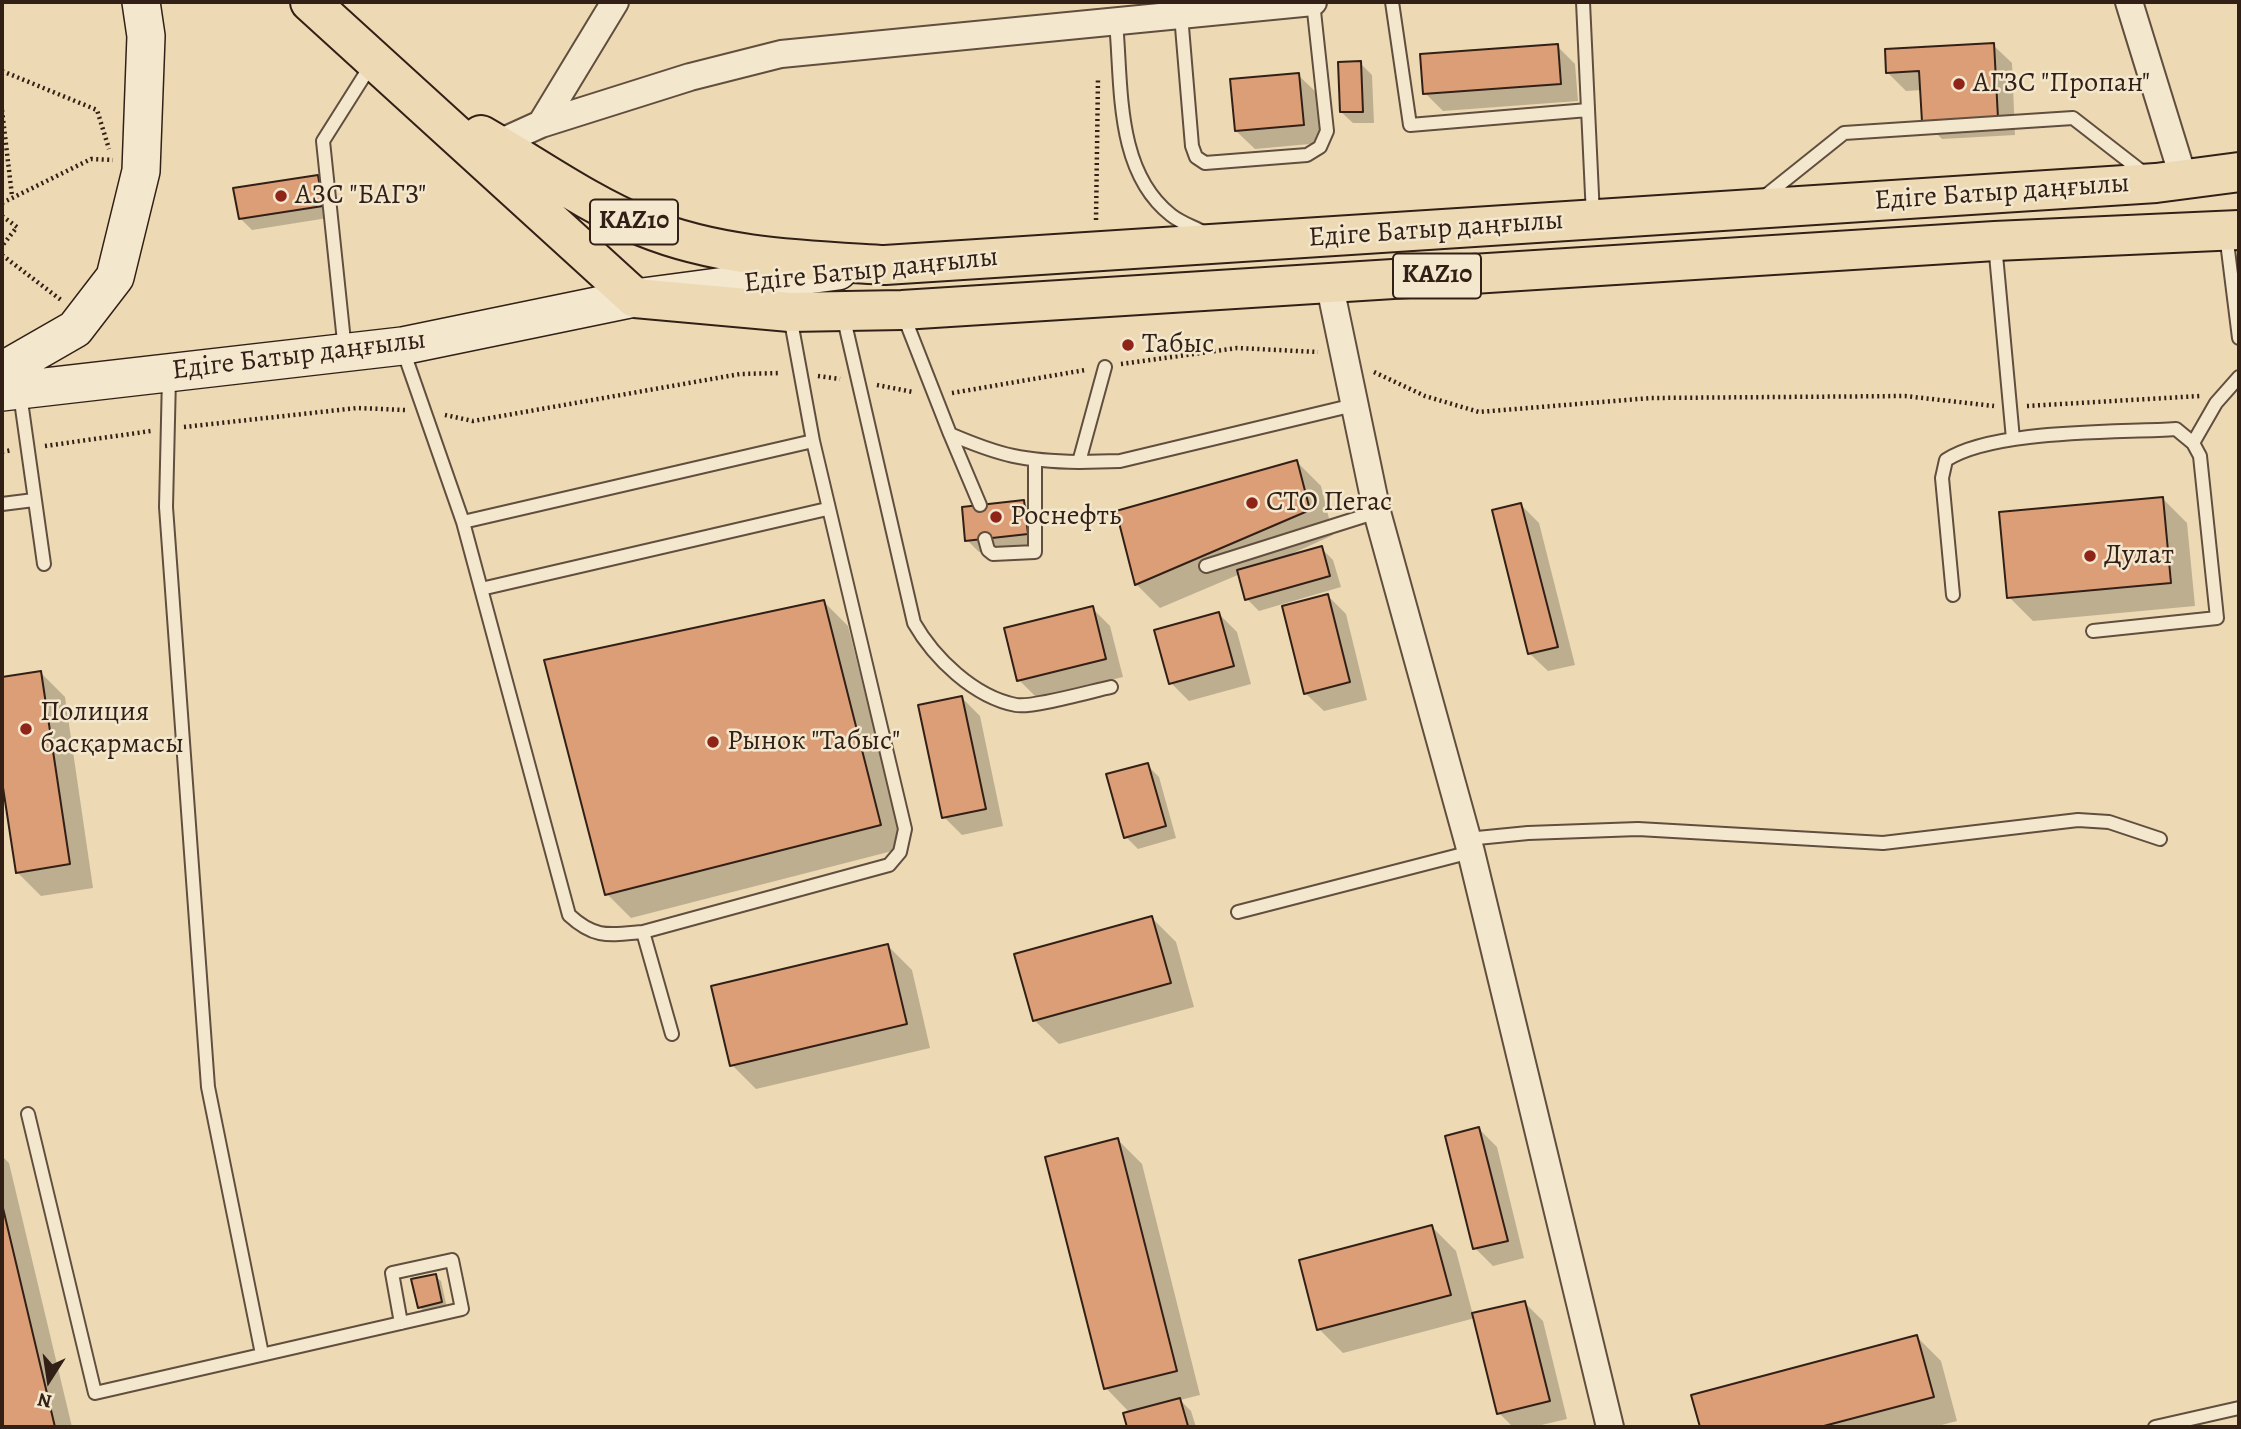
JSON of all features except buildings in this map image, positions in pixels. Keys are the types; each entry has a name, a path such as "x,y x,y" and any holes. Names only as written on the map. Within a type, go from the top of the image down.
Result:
{"main road":[{"path":"8,384 75,329 115,277 127,160 146,36 141,2"},
{"name":"KAZ10","path":"310,2 635,298"},
{"name":"KAZ10","path":"411,94 575,193 645,227 707,247 769,257 886,265"},
{"name":"Едіге Батыр даңғылы","path":"8,384 169,372 402,346 635,298 886,265 2170,182 2239,172"},
{"name":"Едіге Батыр даңғылы","path":"635,298 789,312 902,310 1995,241 2233,230"}],"street":[{"path":"541,124 615,2"},
{"path":"497,144 541,124 690,77 781,54 1108,23 1145,10 1181,15 1313,2"},
{"path":"2129,2 2170,182"},
{"path":"1329,282 1377,512 1469,846 1610,1427"}],"lane":[{"path":"1181,15 1192,146 1196,157 1205,163 1307,155 1320,147 1326,131 1313,2"},
{"path":"1392,2 1410,125 1588,110"},
{"path":"1583,2 1594,220"},
{"path":"1108,23 1129,153 1147,189 1171,215 1223,243"},
{"path":"345,351 323,141 374,61"},
{"path":"1748,210 1844,134 2073,118 2170,182"},
{"path":"2233,230 2239,338"},
{"path":"1995,241 2013,439"},
{"path":"902,310 979,505"},
{"path":"402,346 463,522 569,915 586,930 610,935 643,932 889,865 900,852 905,829 827,509 789,312"},
{"path":"842,312 914,623 927,645 946,666 976,688 1017,705 1111,687"},
{"path":"1079,462 1105,367"},
{"path":"169,372 166,507 208,1087 262,1354"},
{"path":"2193,443 2223,395 2239,377"},
{"path":"8,384 27,449 44,564"},
{"path":"950,434 998,454 1035,461 1120,461 1354,405"},
{"path":"1953,595 1942,478 1946,460 1963,449 2013,439 2176,429 2193,443 2200,456 2217,618 2093,631"},
{"path":"463,522 813,441"},
{"path":"985,539 988,550 993,554 1035,552 1035,461"},
{"path":"2,504 34,500"},
{"path":"481,589 827,509"},
{"path":"1206,566 1377,512"},
{"path":"1238,912 1469,846 1528,833 1638,829 1883,843 2078,820 2109,822 2160,839"},
{"path":"643,932 672,1034"},
{"path":"29,1114 95,1393 262,1354 401,1323 462,1309 452,1260 392,1273 401,1323"},
{"path":"2155,1427 2239,1408"}],"path":[{"path":"1096,228 1108,23"},
{"path":"2,71 97,110 127,160"},
{"path":"2,110 12,196"},
{"path":"2,203 91,159 127,160"},
{"path":"2,216 16,227 2,246"},
{"path":"2,255 84,317"},
{"path":"2,452 168,429 357,408 425,411 473,421 740,374 800,373 936,396 1237,348 1299,349 1343,355 1401,386 1479,412 1651,398 1905,396 2010,407 2223,395"}],"place":[{"name":"АГЗС \"Пропан\"","path":"1959,84"},
{"name":"АЗС \"БАГЗ\"","path":"281,196"},
{"name":"Табыс","path":"1128,345"},
{"name":"СТО Пегас","path":"1252,503"},
{"name":"Роснефть","path":"996,517"},
{"name":"Дулат","path":"2090,556"},
{"name":"Полиция басқармасы","path":"26,729"},
{"name":"Рынок \"Табыс\"","path":"713,742"}]}
